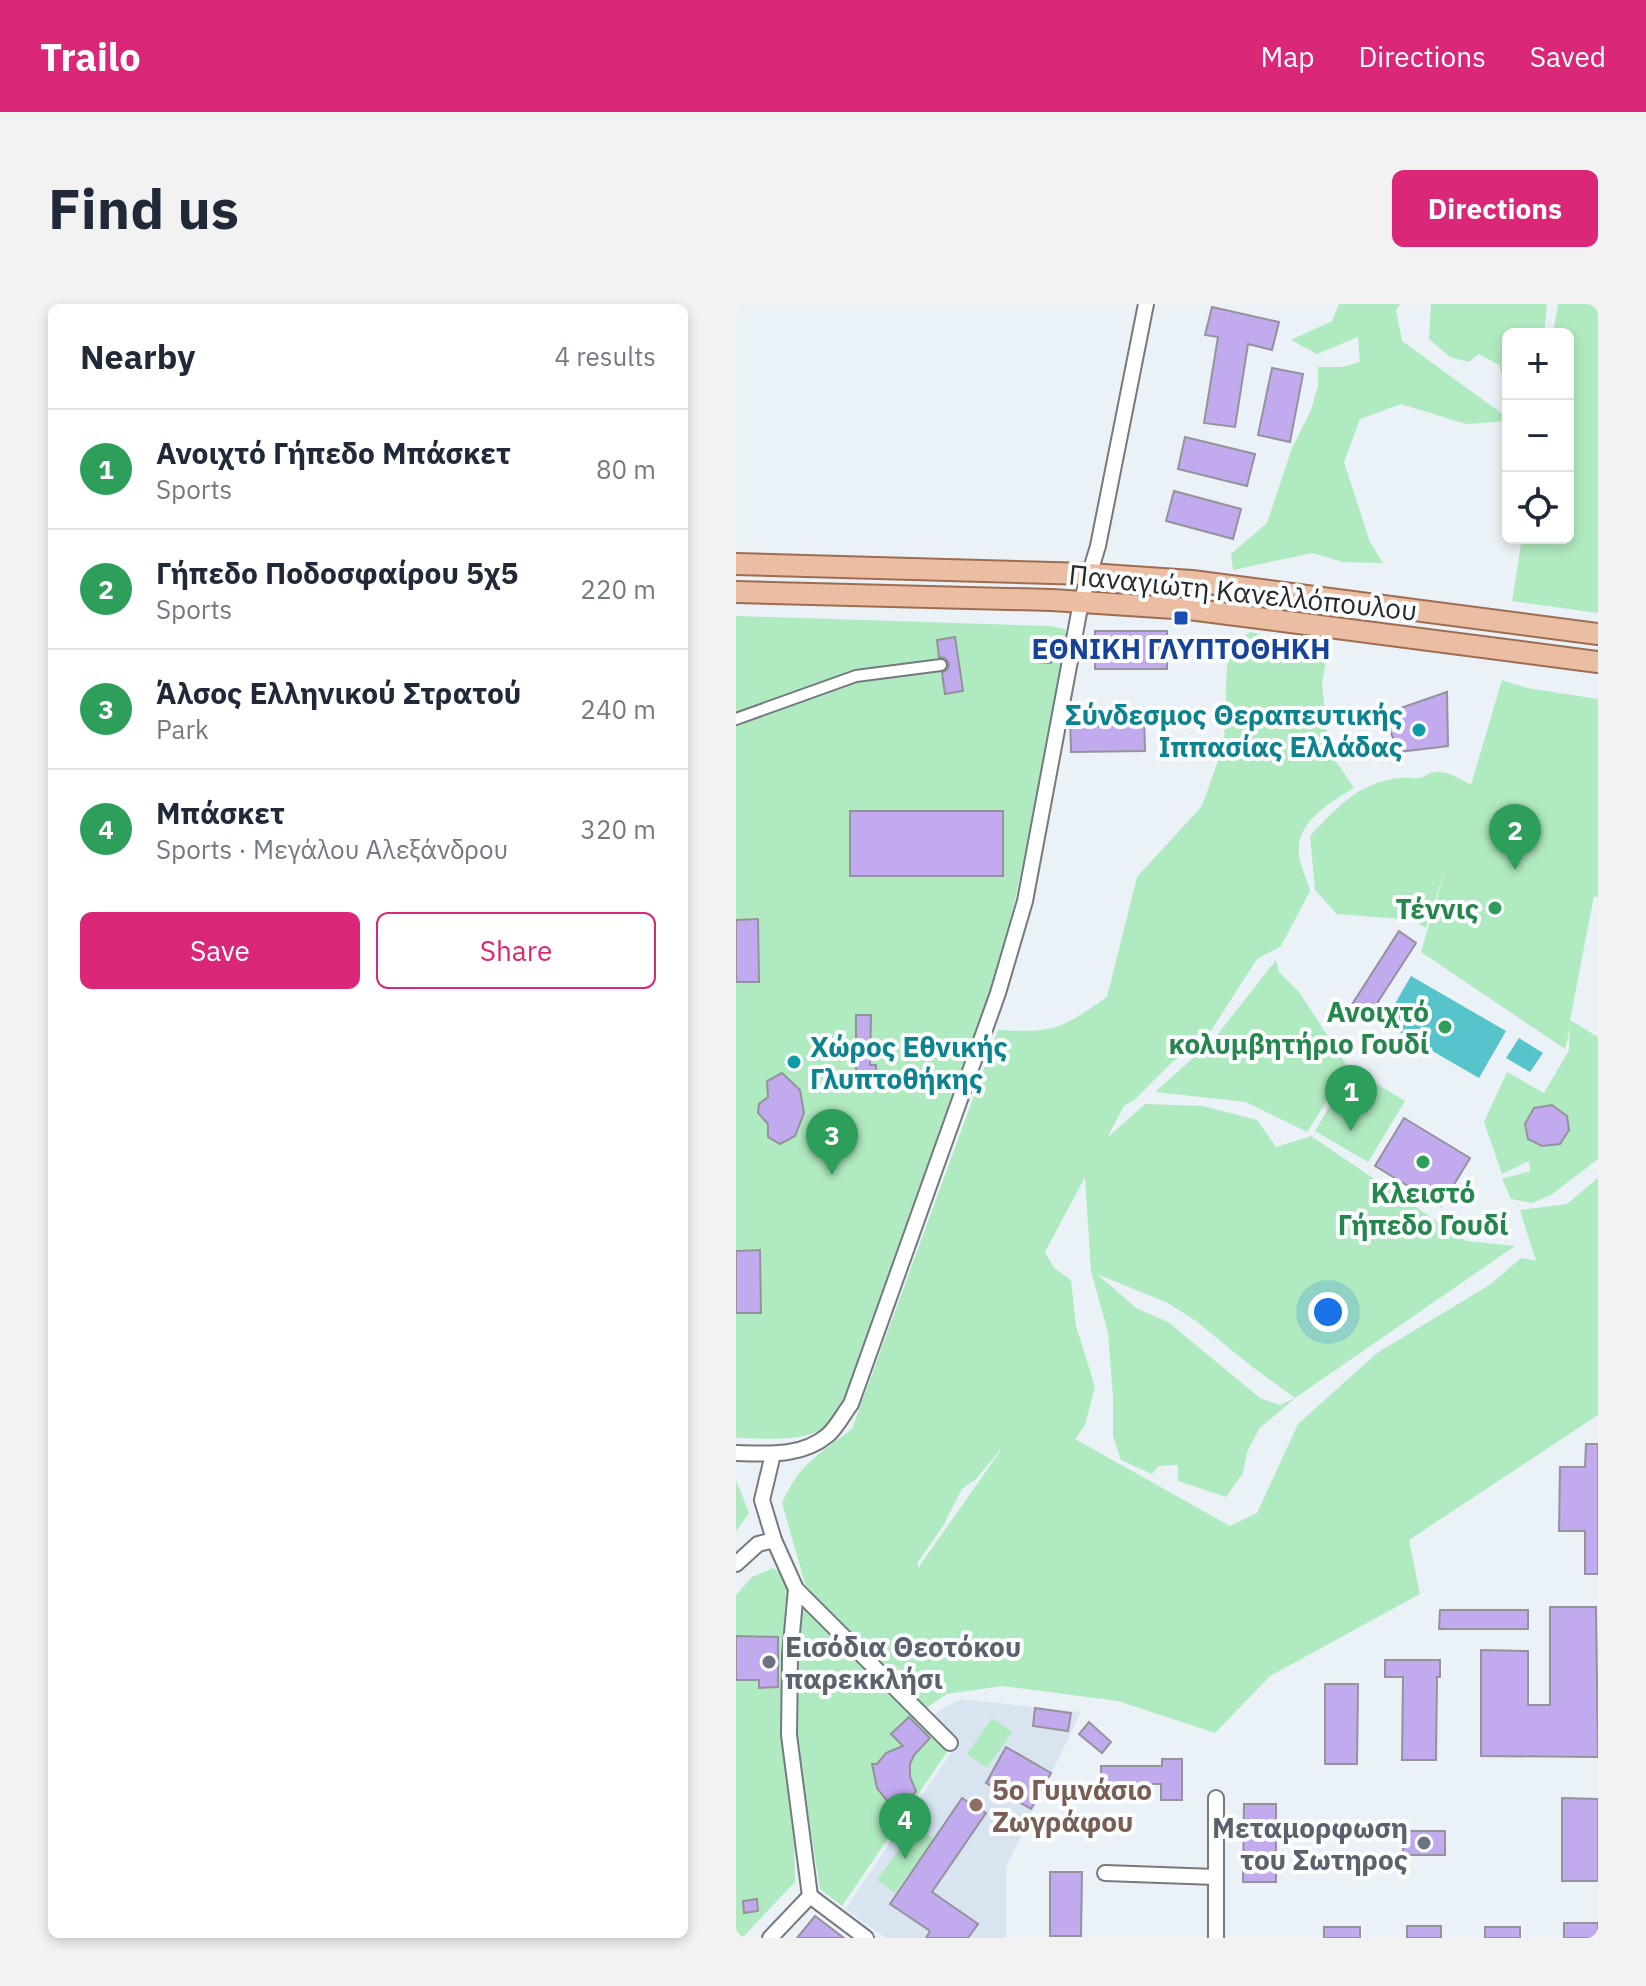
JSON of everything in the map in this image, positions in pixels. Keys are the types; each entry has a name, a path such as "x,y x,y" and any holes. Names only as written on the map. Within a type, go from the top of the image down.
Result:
{"main road":[{"name":"Παναγιώτη Κανελλόπουλου","path":"736,564 1089,574 1192,581 1598,634"},
{"name":"Παναγιώτη Κανελλόπουλου","path":"736,592 1081,602 1189,609 1598,662"}],"street":[{"path":"736,1453 773,1454 805,1449 830,1434 851,1404 940,1163 998,993 1025,901 1081,602 1100,534 1146,304"},
{"path":"736,719 856,676 941,665"},
{"path":"773,1454 762,1500 774,1540 796,1589 950,1743"},
{"path":"736,1564 758,1544 774,1540"},
{"path":"796,1589 790,1655 789,1735 810,1896 863,1937"},
{"path":"1216,1798 1216,1938"},
{"path":"1105,1873 1216,1877"},
{"path":"770,1938 810,1896"}],"shaded area":[{"name":"5ο Γυμνάσιο Ζωγράφου","path":"960,1699 1081,1712 1006,1867 1006,1938 886,1938 845,1909 957,1744 931,1716"}],"green space":[{"path":"1339,304 1400,304 1396,310 1402,341 1502,414 1502,421 1466,424 1401,404 1360,419 1344,462 1370,542 1383,563 1343,562 1312,553 1233,570 1231,554 1267,523 1292,448 1311,410 1318,386 1318,367 1342,367 1360,362 1358,337 1317,354 1291,340 1332,321"},
{"path":"1431,304 1547,304 1545,328 1502,328 1502,375 1499,365 1479,354 1469,362 1450,357 1429,339"},
{"path":"1558,304 1598,304 1598,613 1512,601 1521,544 1574,544 1574,328 1554,328"},
{"path":"736,616 1050,626 1065,629 1067,636 1016,896 991,1000 847,1401 834,1420 823,1429 786,1438 736,1438"},
{"path":"1251,632 1268,637 1329,643 1322,684 1329,751 1354,788 1316,814 1303,832 1299,854 1310,891 1281,946 1257,959 1207,1037 1172,1062 1124,1106 1107,1138 1145,1104 1203,1106 1257,1120 1276,1147 1311,1136 1466,1241 1515,1246 1295,1398 1259,1429 1247,1452 1243,1473 1226,1497 1178,1481 1178,1465 1158,1466 1152,1474 1121,1460 1113,1436 1108,1333 1091,1271 1085,1177 1045,1252 1054,1268 1071,1280 1076,1326 1095,1387 1085,1425 1075,1439 1230,1526 1257,1513 1298,1424 1377,1353 1491,1284 1521,1258 1536,1261 1520,1210 1567,1204 1598,1178 1598,1415 1409,1540 1420,1594 1270,1676 1215,1733 1118,1701 1002,1686 947,1694 926,1708 828,1612 805,1584 782,1503 803,1469 852,1429 998,1030 1033,1031 1057,1027 1107,997 1137,877 1202,806 1224,744 1227,666 1239,638","holes":["1097,1274 1168,1303 1196,1321 1295,1398 1280,1405 1260,1398 1168,1322 1136,1308","1001,1450 918,1568 918,1562 943,1526 962,1489 976,1479"]},
{"path":"1502,680 1527,688 1598,699 1598,898 1594,896 1570,1020 1598,1037 1598,1159 1551,1195 1532,1203 1511,1199 1502,1179 1530,1171 1529,1161 1502,1174 1484,1122 1507,1072 1544,1093 1569,1050 1570,1028 1565,1049 1421,952 1447,863 1426,928 1413,920 1337,914 1315,890 1310,836 1339,806 1373,784 1441,772 1471,785"},
{"path":"1276,960 1279,972 1299,992 1348,1067 1307,1132 1246,1102 1155,1092 1214,1039"},
{"path":"1352,1069 1405,1101 1368,1162 1315,1131"},
{"path":"736,1480 749,1513 736,1531"},
{"path":"773,1568 790,1577 795,1882 742,1938 736,1938 736,1595 752,1577"},
{"path":"800,1603 949,1749 842,1906 820,1889 796,1736"},
{"path":"992,1718 1012,1732 987,1768 967,1754"},
{"path":"916,1826 934,1839 895,1893 877,1880"}],"water":[{"name":"Ανοιχτό κολυμβητήριο Γουδί","path":"1411,976 1506,1031 1479,1078 1384,1023"},
{"path":"1519,1038 1543,1053 1530,1072 1506,1058"}],"building":[{"path":"1212,307 1279,322 1272,350 1248,344 1235,427 1204,423 1218,337 1205,335"},
{"path":"1272,368 1303,374 1290,442 1258,435"},
{"path":"1185,437 1255,454 1247,486 1178,469"},
{"path":"1174,491 1241,509 1233,539 1166,521"},
{"path":"1095,631 1167,631 1167,669 1095,669"},
{"path":"955,637 963,691 945,694 942,673 948,669 949,663 939,657 937,640"},
{"path":"1039,646 1053,648 1051,663 1037,662"},
{"name":"Σύνδεσμος Θεραπευτικής Ιππασίας Ελλάδας","path":"1447,692 1448,746 1399,752 1383,714"},
{"path":"1144,713 1145,751 1071,752 1070,714"},
{"path":"850,811 1003,811 1003,876 850,876"},
{"path":"758,919 759,982 736,982 736,920"},
{"path":"1399,931 1416,943 1370,1014 1353,1003"},
{"path":"856,1015 871,1015 870,1065 876,1065 876,1088 856,1088"},
{"path":"782,1073 800,1090 804,1113 795,1136 780,1144 768,1137 768,1124 758,1113 759,1104 768,1097 767,1081"},
{"path":"1552,1105 1567,1116 1569,1130 1560,1144 1542,1146 1528,1139 1525,1124 1534,1108"},
{"name":"Κλειστό Γήπεδο Γουδί","path":"1404,1118 1470,1158 1441,1206 1375,1166"},
{"path":"760,1250 761,1313 736,1313 736,1251"},
{"path":"1586,1444 1598,1444 1598,1574 1585,1574 1585,1531 1559,1531 1560,1467 1585,1467"},
{"path":"1550,1607 1596,1607 1598,1757 1481,1756 1481,1650 1528,1651 1528,1705 1550,1705"},
{"path":"1440,1610 1528,1610 1528,1629 1439,1629"},
{"path":"736,1636 778,1637 778,1687 759,1688 759,1680 736,1680"},
{"path":"1385,1660 1440,1660 1436,1760 1402,1760 1403,1677 1385,1677"},
{"path":"1325,1684 1358,1684 1357,1764 1325,1764"},
{"path":"1035,1708 1071,1713 1068,1731 1033,1726"},
{"path":"909,1717 930,1738 910,1764 910,1777 916,1791 907,1803 910,1807 900,1817 877,1788 872,1764 877,1764 886,1753 903,1746 891,1734"},
{"path":"1089,1722 1111,1742 1102,1753 1079,1734"},
{"name":"5ο Γυμνάσιο Ζωγράφου","path":"1006,1747 1051,1773 1031,1809 986,1783"},
{"path":"1162,1759 1182,1759 1182,1800 1161,1800 1161,1784 1101,1784 1101,1766 1162,1766"},
{"path":"962,1798 986,1813 932,1892 978,1924 968,1938 926,1938 930,1931 890,1904"},
{"path":"1562,1798 1598,1799 1598,1881 1562,1881"},
{"path":"1244,1804 1276,1804 1276,1882 1243,1882"},
{"name":"Μεταμορφωση του Σωτηρος","path":"1403,1831 1445,1831 1445,1855 1403,1855"},
{"path":"1050,1872 1082,1872 1081,1936 1050,1936"},
{"path":"757,1899 758,1911 744,1913 743,1901"},
{"path":"815,1916 844,1938 797,1938"},
{"path":"1564,1923 1598,1923 1598,1938 1564,1938"},
{"path":"1407,1926 1441,1926 1441,1938 1407,1938"},
{"path":"1324,1927 1360,1927 1360,1938 1324,1938"},
{"path":"1485,1927 1520,1927 1520,1938 1485,1938"}],"place":[{"name":"ΕΘΝΙΚΗ ΓΛΥΠΤΟΘΗΚΗ","path":"1181,618"},
{"name":"Σύνδεσμος Θεραπευτικής Ιππασίας Ελλάδας","path":"1419,730"},
{"name":"Γήπεδο Ποδοσφαίρου 5χ5","path":"1515,870"},
{"name":"Τέννις","path":"1495,908"},
{"name":"Ανοιχτό κολυμβητήριο Γουδί","path":"1445,1027"},
{"name":"Χώρος Εθνικής Γλυπτοθήκης","path":"794,1062"},
{"name":"Ανοιχτό Γήπεδο Μπάσκετ","path":"1351,1131"},
{"name":"Κλειστό Γήπεδο Γουδί","path":"1423,1162"},
{"name":"Άλσος Ελληνικού Στρατού","path":"832,1175"},
{"name":"Εισόδια Θεοτόκου παρεκκλήσι","path":"769,1662"},
{"name":"5ο Γυμνάσιο Ζωγράφου","path":"976,1805"},
{"name":"Μεταμορφωση του Σωτηρος","path":"1424,1843"},
{"name":"Μπάσκετ","path":"905,1859"}]}
